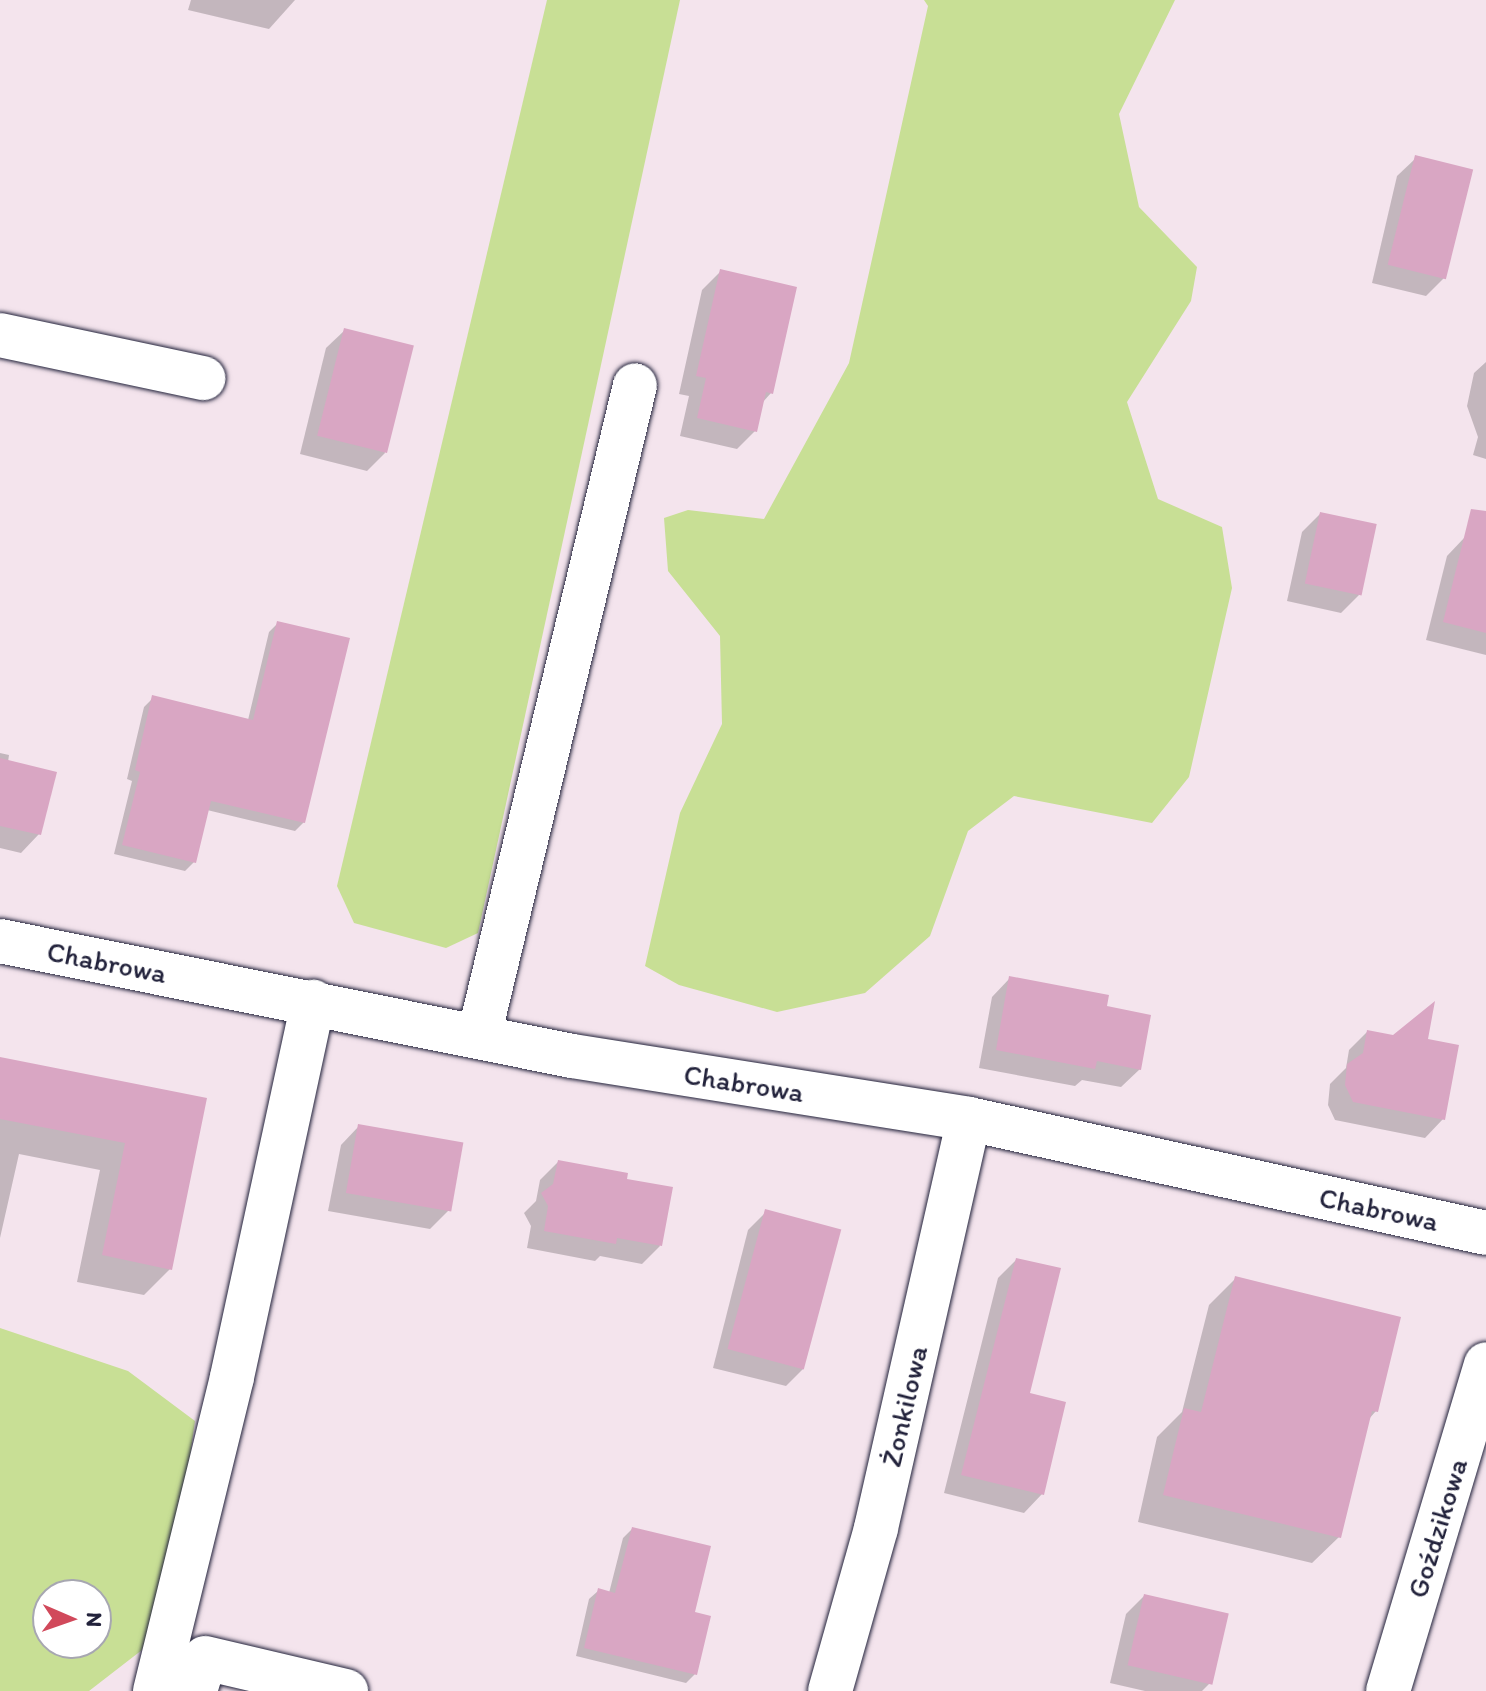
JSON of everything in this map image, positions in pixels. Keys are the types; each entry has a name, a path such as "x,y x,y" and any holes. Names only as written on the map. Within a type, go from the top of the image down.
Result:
{"street":[{"path":"0,335 203,378"},
{"path":"479,1036 635,385"},
{"name":"Chabrowa","path":"0,941 572,1056 969,1119 1486,1233"},
{"path":"155,1691 232,1377 313,1002"},
{"name":"Żonkilowa","path":"830,1691 876,1528 969,1119"},
{"name":"Goździkowa","path":"1388,1691 1486,1364"},
{"path":"195,1691 205,1658 346,1691"}],"green space":[{"path":"547,0 680,0 478,933 446,948 354,923 337,886"},
{"path":"924,0 1175,0 1119,114 1139,207 1197,267 1191,301 1127,402 1158,499 1222,527 1232,588 1189,777 1152,823 1014,796 968,831 930,936 865,993 777,1012 679,985 645,966 680,813 722,724 720,636 668,571 664,518 688,510 764,519 849,363 928,6"},
{"path":"0,1328 128,1371 195,1421 174,1569 142,1650 89,1691 0,1691"}],"building":[{"path":"1415,155 1473,170 1446,279 1388,265"},
{"path":"720,269 797,287 773,394 766,392 757,432 697,418 706,378 696,376"},
{"path":"344,328 414,345 387,453 317,436"},
{"path":"1471,509 1486,511 1486,633 1443,622"},
{"path":"1320,512 1377,524 1362,595 1305,583"},
{"path":"277,621 350,638 305,823 211,801 196,863 122,845 140,772 135,770 152,695 253,720"},
{"path":"0,758 57,772 41,835 0,826"},
{"path":"1009,976 1109,995 1107,1006 1151,1015 1141,1070 1097,1061 1095,1069 996,1050"},
{"path":"1435,1001 1428,1039 1459,1045 1445,1120 1353,1102 1345,1085 1347,1064 1363,1053 1367,1030 1393,1035"},
{"path":"0,1057 207,1098 172,1270 102,1255 125,1143 0,1119"},
{"path":"358,1124 463,1143 451,1212 346,1193"},
{"path":"558,1160 628,1173 627,1179 673,1187 662,1246 617,1238 616,1244 544,1231 548,1206 541,1193 553,1184"},
{"path":"765,1209 841,1229 804,1370 727,1349"},
{"path":"1016,1258 1061,1268 1030,1393 1066,1402 1044,1495 961,1475"},
{"path":"1235,1276 1401,1317 1378,1412 1372,1411 1341,1538 1163,1495 1184,1408 1201,1412"},
{"path":"632,1527 711,1546 695,1612 711,1616 697,1675 584,1648 598,1588 615,1593"},
{"path":"1144,1594 1229,1614 1212,1685 1128,1665"}]}
